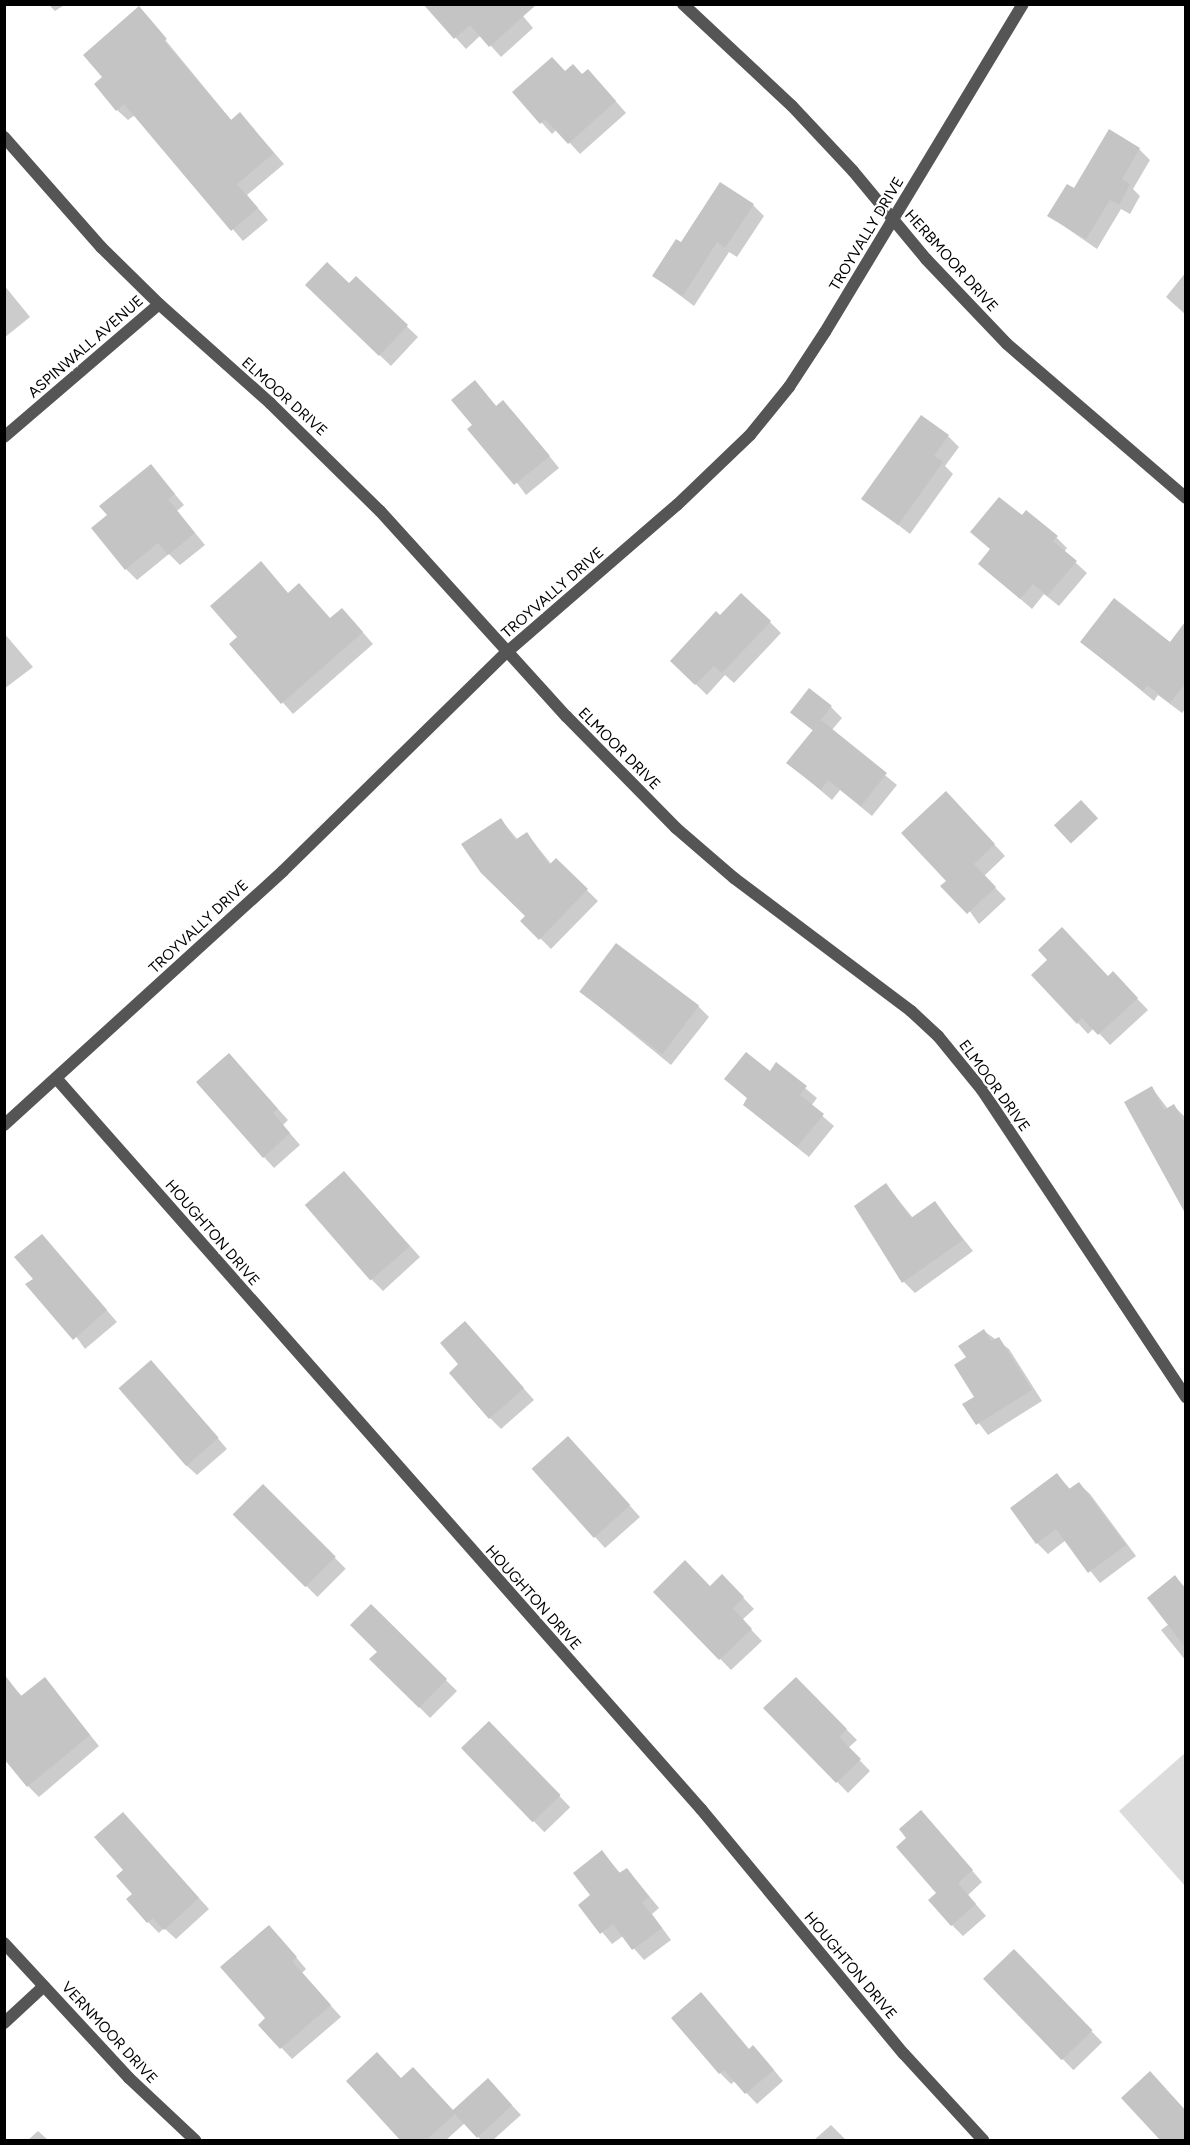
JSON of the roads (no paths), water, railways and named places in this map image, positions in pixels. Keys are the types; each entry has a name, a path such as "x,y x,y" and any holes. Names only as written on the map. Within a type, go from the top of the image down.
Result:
{"street":[{"name":"HERBMOOR DRIVE","path":"683,4 792,106 1007,344 1185,498"},
{"name":"TROYVALLY DRIVE","path":"4,1125 283,871 507,652 677,505 750,435 789,387 1023,4"},
{"name":"ELMOOR DRIVE","path":"4,136 86,230 159,304 351,481 507,652 676,828 792,924 911,1011 962,1063 1185,1397"},
{"name":"ASPINWALL AVENUE","path":"4,437 159,304"},
{"name":"HOUGHTON DRIVE","path":"56,1078 701,1809 868,2011 983,2140"},
{"name":"VERNMOOR DRIVE","path":"4,1943 195,2140"},
{"path":"4,2023 44,1986"}]}
